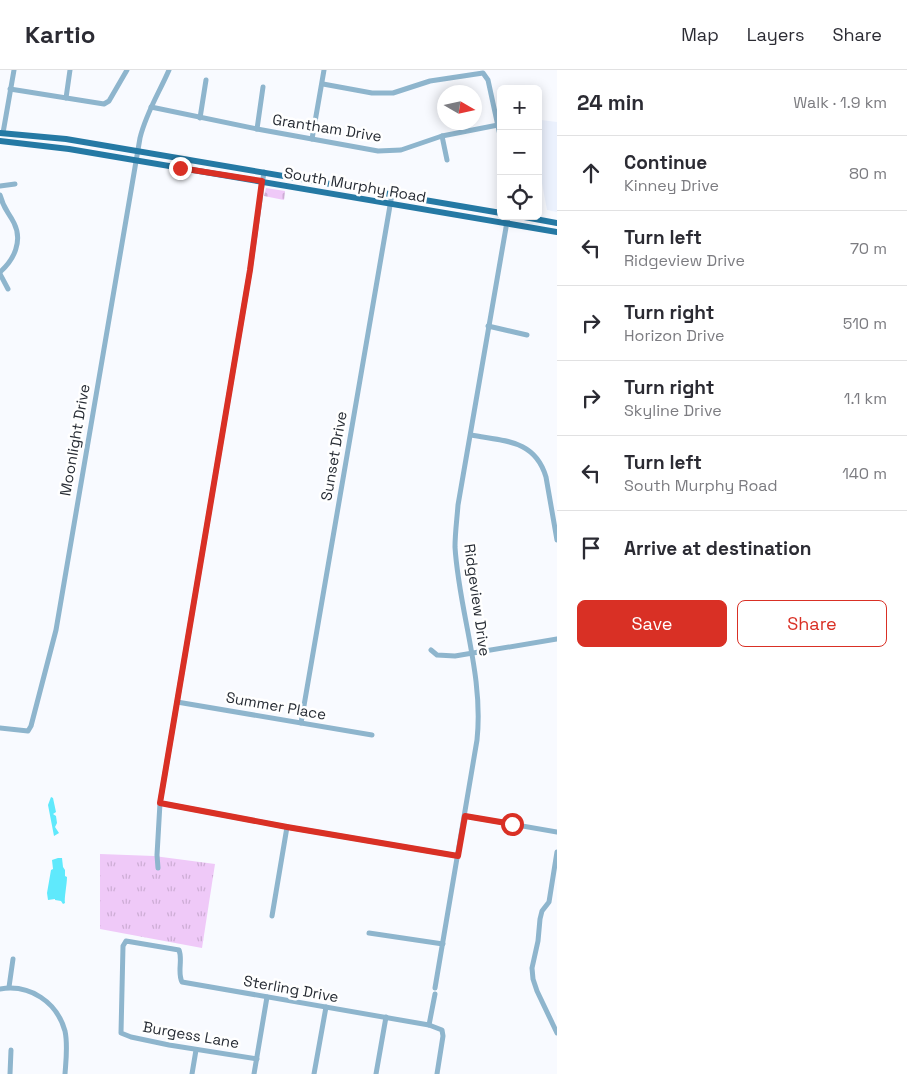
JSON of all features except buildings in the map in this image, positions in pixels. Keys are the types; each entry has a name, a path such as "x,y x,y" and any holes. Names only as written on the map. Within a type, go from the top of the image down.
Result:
{"main road":[{"path":"1,133 1,142"},
{"name":"South Murphy Road","path":"1,133 66,139 497,212"},
{"name":"South Murphy Road","path":"1,142 69,149 557,232"},
{"path":"541,220 557,223"}],"street":[{"path":"1,133 14,70"},
{"path":"66,98 70,70"},
{"path":"10,90 107,103 126,70"},
{"name":"Moonlight Drive","path":"0,728 28,731 32,723 53,644 136,161 144,122 169,70"},
{"path":"312,140 324,70"},
{"path":"322,84 372,93 383,93 399,91 430,81 483,73 488,80 497,120"},
{"path":"200,118 206,80"},
{"path":"257,130 263,87"},
{"name":"Grantham Drive","path":"151,107 257,130 364,149 390,151 413,147 442,136 497,125"},
{"path":"442,136 447,160"},
{"path":"0,149 1,142"},
{"path":"158,868 160,803 250,270 264,172"},
{"path":"0,186 15,184"},
{"name":"Sunset Drive","path":"301,723 392,194"},
{"path":"0,195 2,208 14,222 18,240 12,259 0,273 8,289"},
{"name":"Ridgeview Drive","path":"429,1024 465,816 479,720 478,695 455,546 458,506 508,220"},
{"path":"488,326 527,335"},
{"path":"471,435 516,443 535,455 546,477 557,540"},
{"path":"431,650 442,656 455,656 557,639"},
{"name":"Summer Place","path":"177,702 372,735"},
{"path":"160,803 458,856"},
{"path":"465,816 557,832"},
{"path":"272,916 287,827"},
{"path":"557,852 549,902 540,918 538,941 532,968 535,985 557,1033"},
{"path":"369,932 443,944"},
{"name":"Sterling Drive","path":"121,1033 123,946 126,941 179,950 181,955 180,978 182,982 429,1024"},
{"path":"9,987 13,959"},
{"path":"0,989 9,987 26,990 38,994 51,1004 65,1032 65,1074"},
{"path":"254,1074 266,997"},
{"path":"314,1074 326,1007"},
{"path":"376,1074 386,1017"},
{"path":"429,1024 442,1030 443,1036 437,1074"},
{"name":"Burgess Lane","path":"121,1033 130,1038 257,1060"},
{"path":"10,1074 11,1050"},
{"path":"192,1074 196,1050"}],"shaded area":[{"path":"542,120 557,122 557,212 547,210 542,183"}],"green space":[{"path":"266,188 285,191 284,200 264,196"},
{"path":"100,854 154,856 215,864 202,948 100,929"}],"water":[{"path":"51,797 53,798 56,812 53,814 56,816 57,823 55,827 59,833 54,836 48,805"},
{"path":"62,858 65,876 67,877 65,903 63,904 55,899 48,900 47,893 51,870 53,869 52,860"}],"route":[{"path":"180,168 262,181 250,270 160,803 458,856 465,816 512,824"}]}
